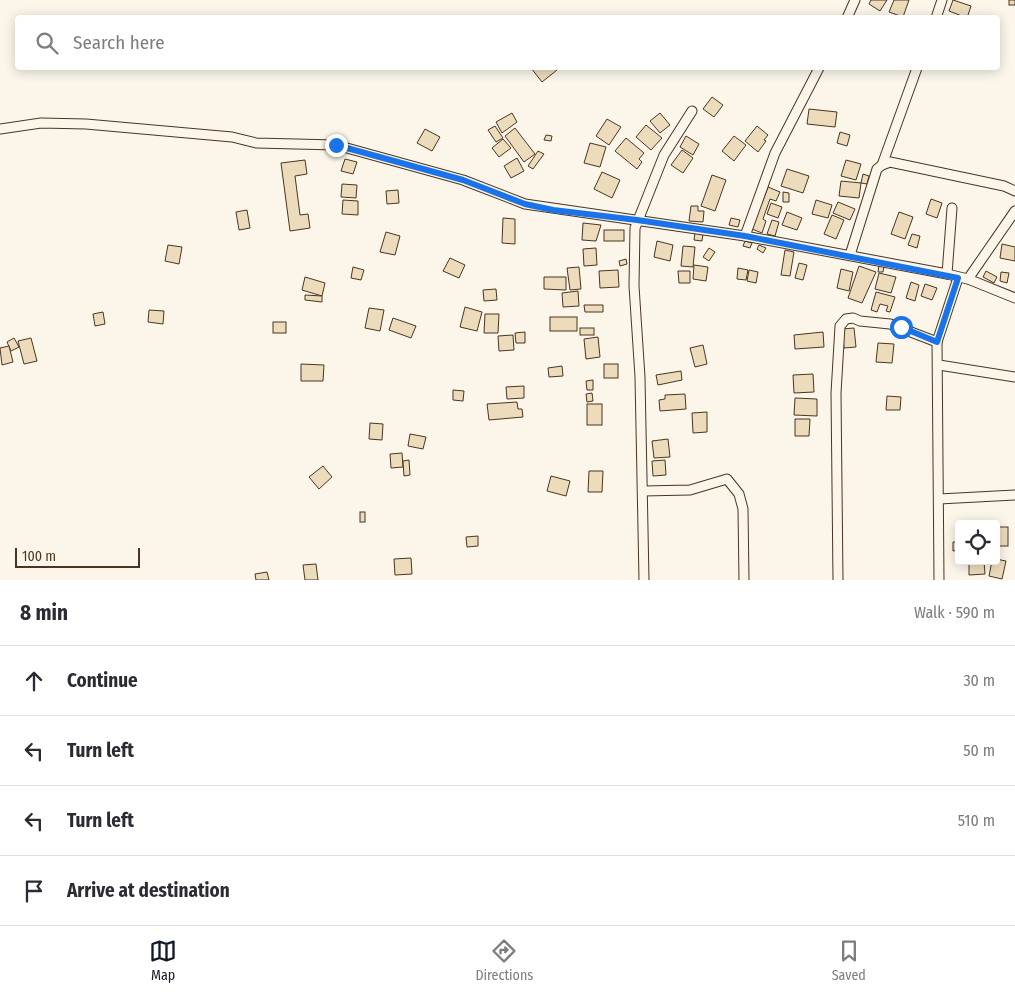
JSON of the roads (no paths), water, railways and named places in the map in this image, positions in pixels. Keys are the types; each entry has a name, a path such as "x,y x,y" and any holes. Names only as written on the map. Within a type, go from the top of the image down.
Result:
{"street":[{"path":"848,15 856,0"},
{"path":"937,15 942,0"},
{"path":"745,236 775,154 818,70"},
{"path":"882,165 916,70"},
{"path":"644,580 640,377 634,286 635,228 664,155 692,111"},
{"path":"0,129 41,123 86,124 232,137 256,143 336,145 463,180 525,204 553,210 745,236 948,274 968,279 1015,298"},
{"path":"850,256 877,170 882,165 890,162 1004,186 1015,191"},
{"path":"948,274 952,208"},
{"path":"968,279 1015,211"},
{"path":"939,580 937,372 939,365 937,342 958,278"},
{"path":"838,580 836,393 840,326 846,319 853,318 860,321 890,324 937,342"},
{"path":"939,365 1015,377"},
{"path":"643,491 690,490 727,479 739,494 742,509 744,580"},
{"path":"939,499 1015,495"}]}
